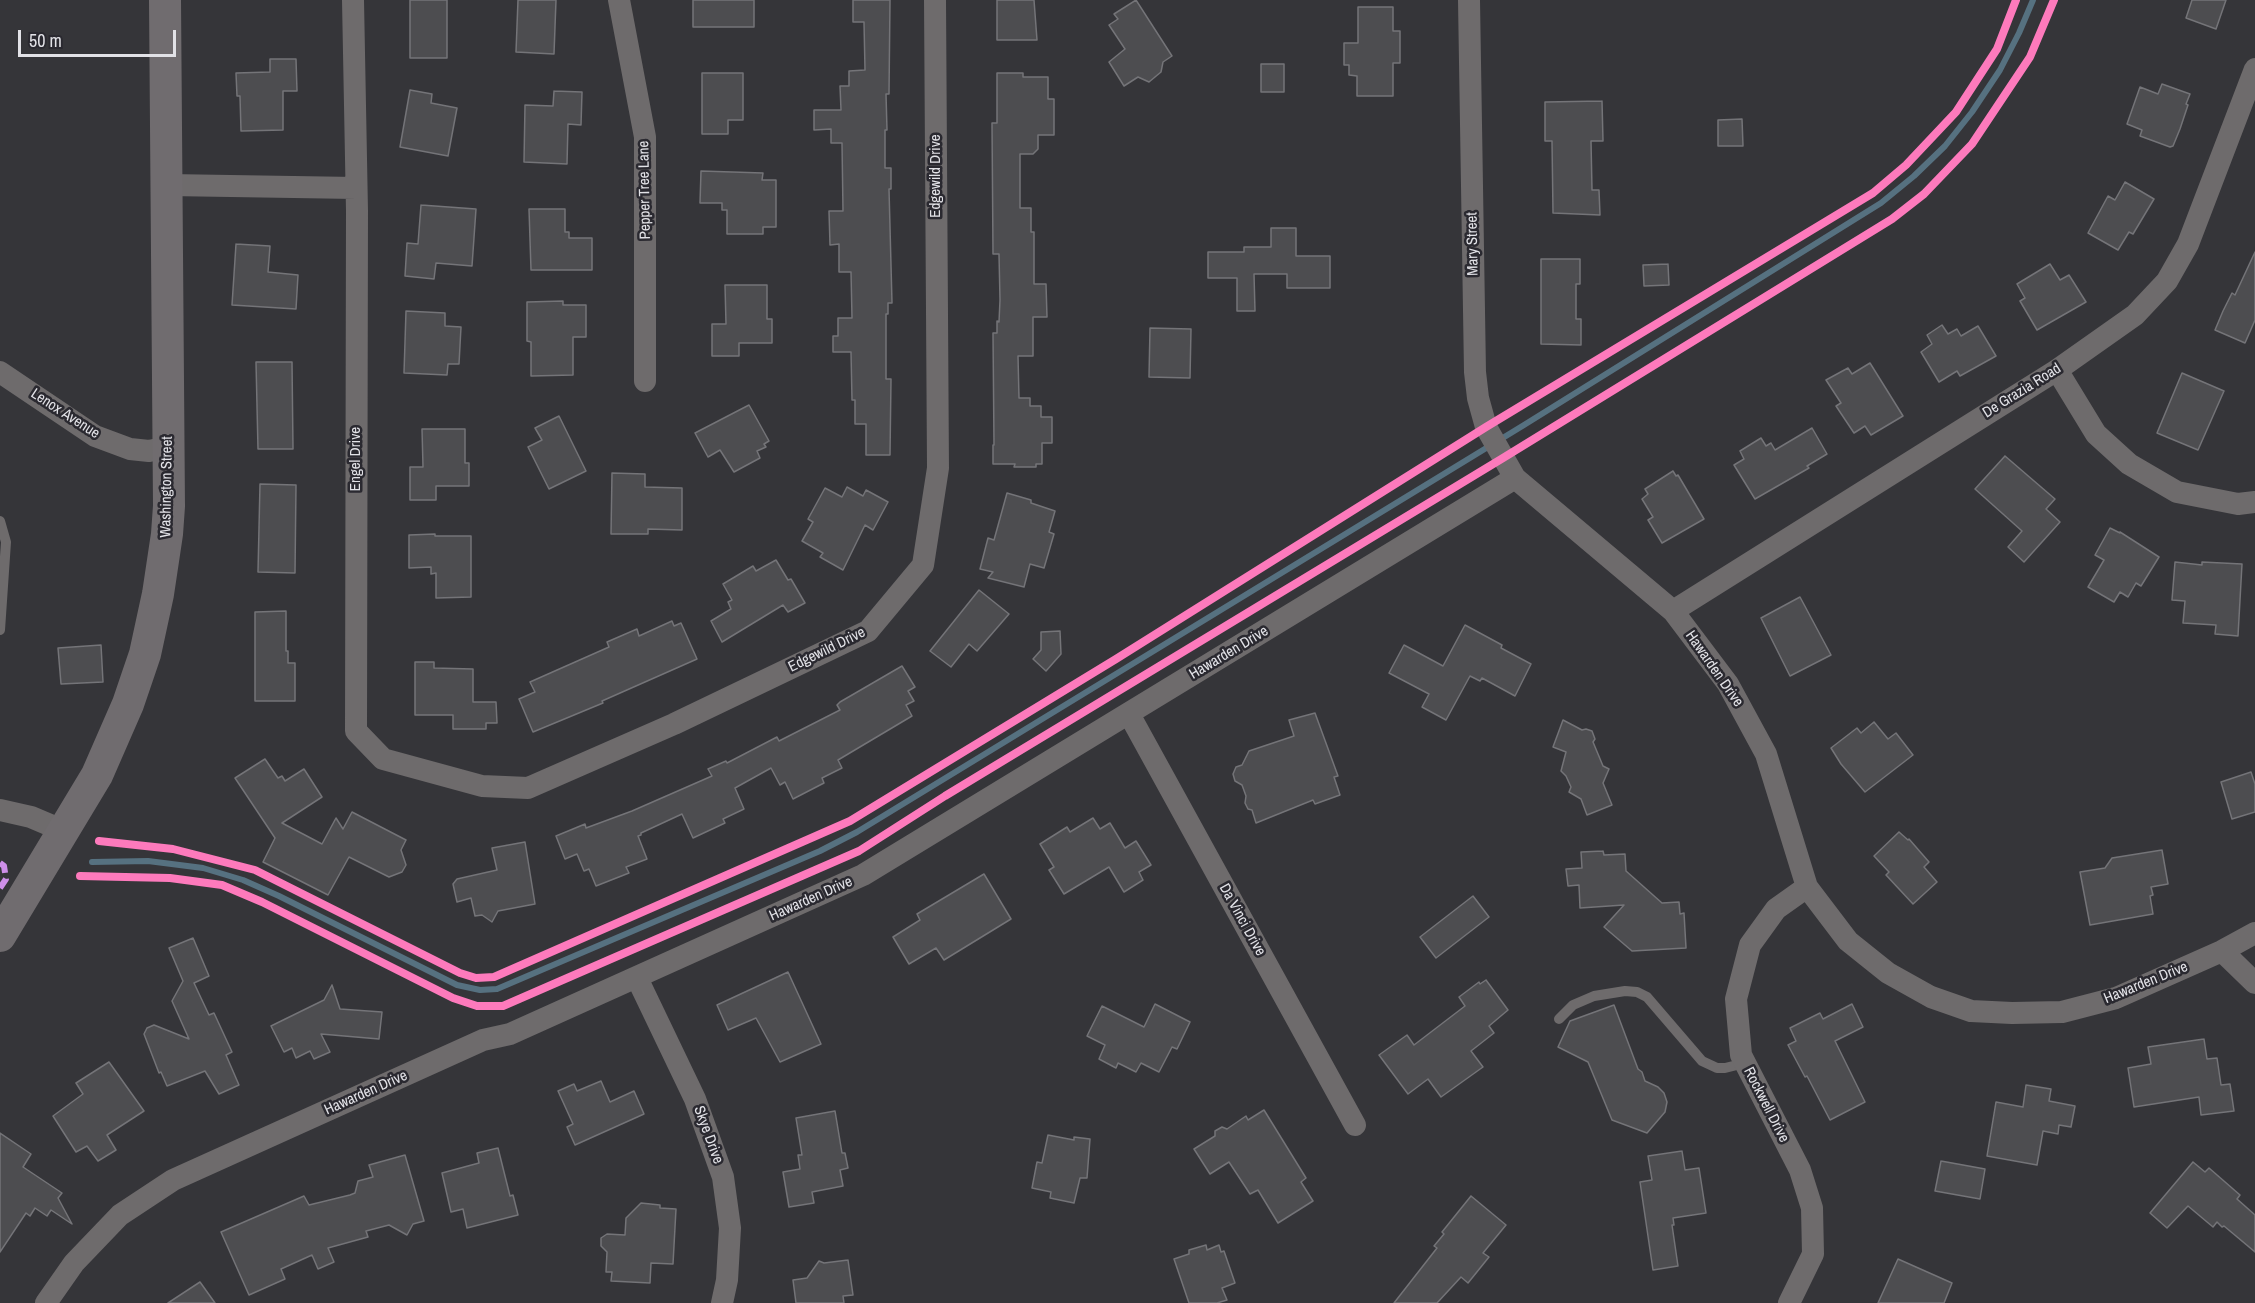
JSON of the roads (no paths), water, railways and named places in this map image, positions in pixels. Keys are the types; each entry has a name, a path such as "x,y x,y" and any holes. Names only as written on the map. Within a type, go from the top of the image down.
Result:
{"main road":[{"name":"Washington Street","path":"0,936 101,765 128,704 145,654 159,594 167,534 168,447 165,0"}],"street":[{"name":"Engel Drive","path":"353,0 356,188 356,731"},
{"name":"Pepper Tree Lane","path":"619,0 645,137 645,381"},
{"name":"Edgewild Drive","path":"356,731 383,759 482,786 528,788 674,724 868,631 923,565 938,468 935,0"},
{"name":"Mary Street","path":"1469,0 1475,372 1478,398 1486,427 1515,478"},
{"name":"De Grazia Road","path":"1673,611 2057,370 2135,315 2167,281 2188,244 2255,69"},
{"path":"168,185 356,188"},
{"path":"2057,370 2096,434 2129,464 2177,492 2238,504 2255,502"},
{"name":"Lenox Avenue","path":"0,372 95,436 130,449 149,451 168,447"},
{"name":"Hawarden Drive","path":"46,1303 74,1263 120,1215 173,1180 483,1040 510,1035 863,875 1515,478 1673,611 1728,684 1766,754 1807,887 1848,941 1888,973 1931,997 1971,1011 2062,1012 2116,998 2222,951 2255,933"},
{"name":"Da Vinci Drive","path":"1129,714 1355,1125"},
{"path":"0,810 31,817 64,831"},
{"name":"Rockwell Drive","path":"1789,1303 1813,1254 1812,1208 1800,1170 1741,1055 1736,999 1750,945 1776,909 1807,887"},
{"path":"2222,951 2255,983"},
{"name":"Skye Drive","path":"638,978 695,1099 723,1177 730,1228 727,1280 722,1303"}],"lane":[{"path":"0,521 6,542 0,630"},
{"path":"1559,1019 1573,1005 1594,996 1624,991 1637,992 1647,997 1702,1060 1717,1068 1745,1063"}],"waterway":[{"path":"92,862 148,861 203,868 243,880 457,985 480,990 497,989 820,851 857,832 1524,425 1881,203 1945,146 1972,112 2000,70 2033,0"}]}
